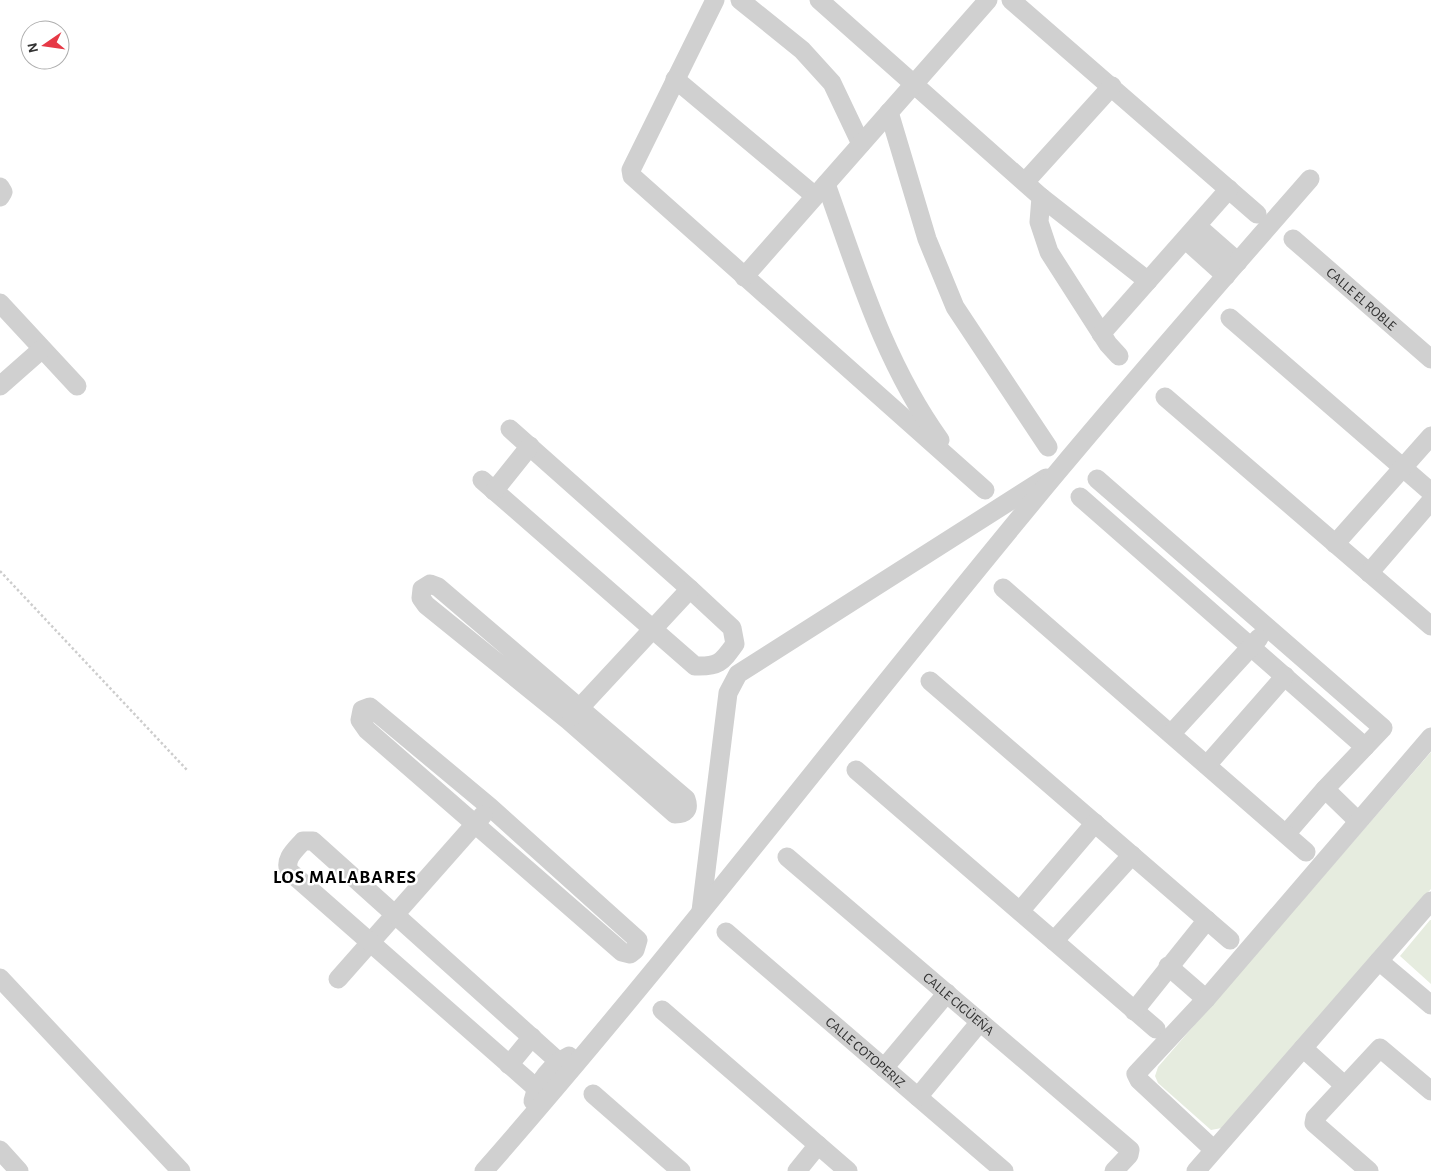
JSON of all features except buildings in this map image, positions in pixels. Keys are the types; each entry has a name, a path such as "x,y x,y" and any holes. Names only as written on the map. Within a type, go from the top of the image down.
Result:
{"street":[{"path":"716,0 631,170 632,176 985,490"},
{"path":"740,0 802,50 832,83 861,144"},
{"path":"819,0 1041,196 1148,281"},
{"path":"744,277 988,0"},
{"path":"1011,0 1257,214"},
{"path":"675,79 820,190 882,340 918,409 960,468"},
{"path":"1025,182 1112,86"},
{"path":"889,112 927,239 955,307 1048,447"},
{"path":"484,1171 701,911 1060,468 1310,179"},
{"path":"0,187 3,192 0,197"},
{"path":"1101,334 1192,233 1229,188"},
{"path":"1041,196 1039,222 1049,252 1101,334 1119,356"},
{"path":"1192,233 1232,269"},
{"name":"CALLE EL ROBLE","path":"1293,239 1431,359"},
{"path":"0,303 77,386"},
{"path":"1230,318 1431,492"},
{"path":"0,386 42,349"},
{"path":"1165,397 1431,626"},
{"path":"510,429 530,446 690,589 732,628 735,644 724,659 711,667 695,666 488,485 530,446"},
{"path":"1336,544 1431,436"},
{"path":"701,911 728,693 738,674 1060,468"},
{"path":"1097,479 1383,728 1324,789 1286,834"},
{"path":"1080,497 1365,746"},
{"path":"1369,573 1431,501"},
{"path":"573,714 438,587 430,584 422,589 421,598 426,605 573,714 686,799 687,810 682,814 675,814 573,714"},
{"path":"1003,588 1306,852"},
{"path":"573,714 654,630 690,589"},
{"path":"1171,734 1269,628"},
{"path":"724,659 738,674"},
{"path":"1207,765 1285,676"},
{"path":"930,681 1230,940"},
{"path":"370,706 490,807 638,940 636,950 630,954 622,952 367,730 360,720 362,710 370,706"},
{"path":"1214,1150 1139,1080 1136,1074 1206,999 1431,737"},
{"path":"856,770 1156,1029"},
{"path":"1324,789 1358,821"},
{"path":"338,979 490,807"},
{"path":"1020,911 1095,824"},
{"path":"536,1088 289,871 288,860 303,841 313,841 558,1061"},
{"path":"1054,941 1132,855"},
{"name":"CALLE CIGÜEÑA","path":"787,857 1130,1150 1129,1155 1114,1171"},
{"path":"1196,1171 1431,901"},
{"path":"1134,1010 1207,920"},
{"name":"CALLE COTOPERIZ","path":"726,932 1004,1171"},
{"path":"1379,961 1431,1006"},
{"path":"1168,966 1206,999"},
{"path":"0,978 172,1168"},
{"path":"884,1068 947,994"},
{"path":"662,1010 848,1171"},
{"path":"918,1097 980,1022"},
{"path":"509,1065 532,1037"},
{"path":"530,1118 536,1088 558,1061 590,1046"},
{"path":"1303,1048 1344,1085"},
{"path":"1370,1171 1314,1124 1314,1118 1380,1048 1431,1091"},
{"path":"592,1094 681,1171"},
{"path":"796,1171 818,1145"},
{"path":"0,1150 19,1171"}],"path":[{"path":"0,572 187,770"}],"shaded area":[{"path":"1431,752 1431,889 1227,1127 1211,1130 1158,1083 1155,1076 1158,1067"},
{"path":"1431,920 1431,984 1400,956"}],"district":[{"name":"LOS MALABARES","path":"345,876"}]}
